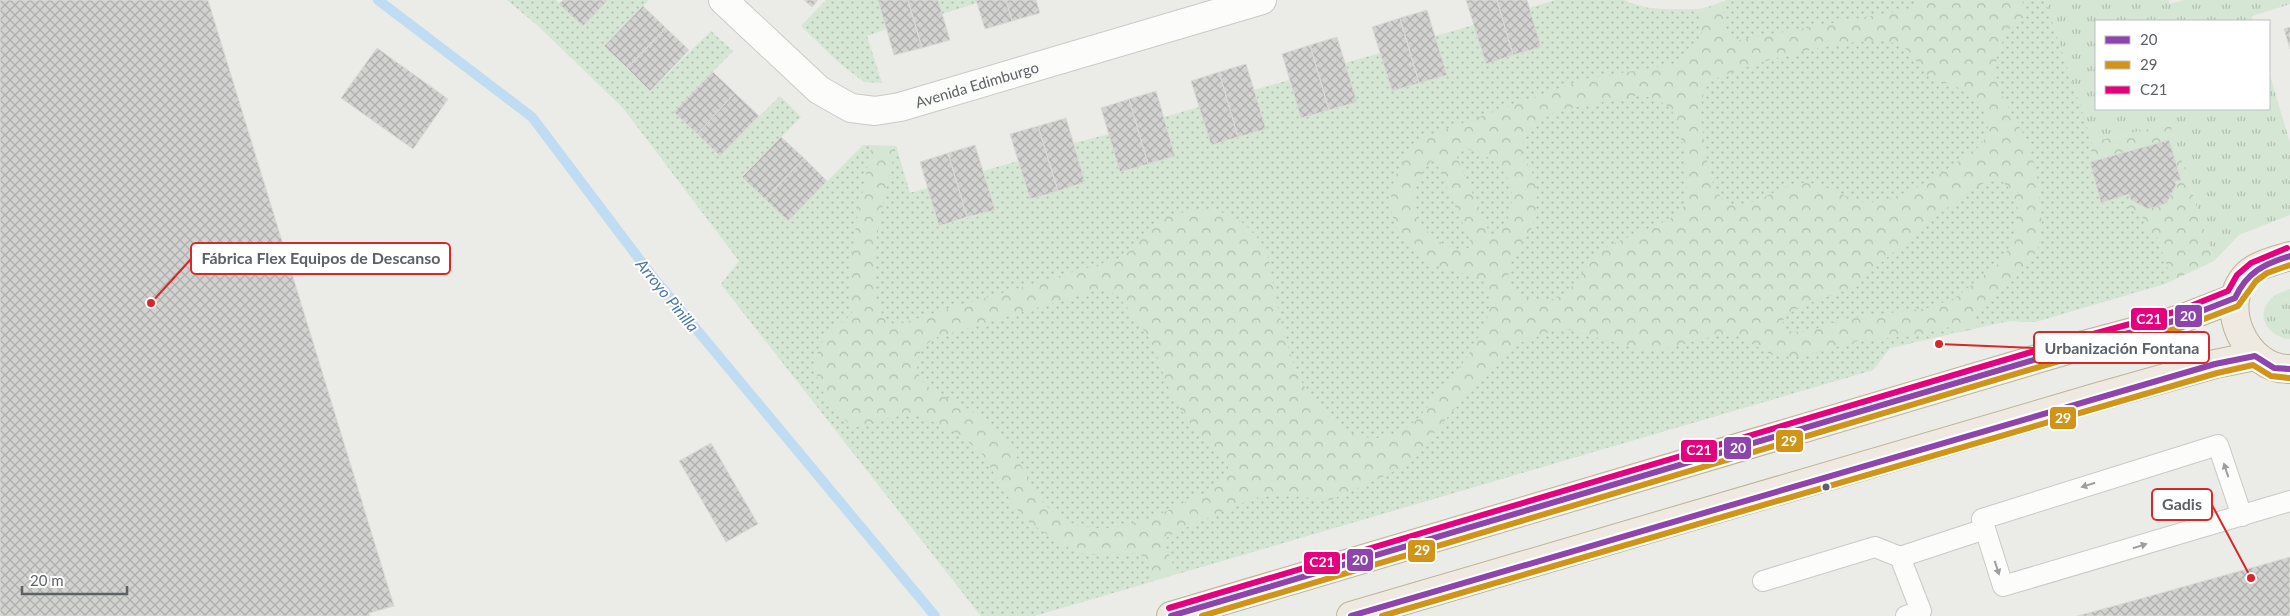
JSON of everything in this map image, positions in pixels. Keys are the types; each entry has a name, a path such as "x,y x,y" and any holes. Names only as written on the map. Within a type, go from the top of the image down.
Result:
{"highway":[{"path":"2290,256 2258,267 2249,273 2240,285 2235,298 2235,317 2240,333 2255,356 2274,368 2290,371"},
{"path":"1171,616 2084,345 2181,319 2235,298"},
{"path":"1351,616 2098,397 2215,364 2255,356"}],"street":[{"name":"Avenida Edimburgo","path":"723,0 819,90 851,108 875,111 900,107 1262,0"}],"lane":[{"path":"2242,516 2218,445 1982,519 2003,586 2242,516 2290,501"},
{"path":"1763,581 1875,547 1900,557 1985,529"},
{"path":"1900,557 1921,611 1906,616"}],"green space":[{"path":"507,0 556,0 583,26 608,0 649,0 604,46 650,91 711,31 733,51 674,112 720,156 780,96 801,117 742,177 788,221 863,145 871,145 852,250 850,293 852,314 825,338 819,348 816,360 819,382 830,403 854,428 902,414 920,416 961,435 983,455 1013,505 1030,523 1065,546 1081,553 1103,556 1131,553 1147,557 1154,581 1034,616 981,616 721,284 739,261 623,108 538,26"},
{"path":"826,0 878,0 887,29 867,36 882,83 864,82 837,61 801,26"},
{"path":"938,0 976,0 977,3 942,14"},
{"path":"1556,0 1625,0 1650,8 1691,10 1709,7 1727,0 2045,0 2092,142 2170,124 2214,261 2165,284 2035,322 2009,321 1890,348 1873,370 1034,616 981,616 721,284 869,159 871,145 896,146 927,250 1574,58"},
{"path":"1556,0 1625,0 1632,4 1650,8 1698,9 1702,33 1697,46 1686,57 1670,65 1584,79 1416,140 1401,163 1392,188 1392,213 1396,225 1408,245 1424,260 1483,279 1488,290 1490,308 1488,317 1464,361 1419,417 1410,425 1391,435 1373,438 1356,435 1340,427 1326,415 1314,400 1303,384 1288,346 1267,254 1258,238 1248,227 1224,213 1193,210 1173,215 1163,219 1146,231 1135,247 1120,258 895,325 886,319 878,304 875,284 875,261 882,209 896,146 909,193 928,188 940,226 994,210 983,171 1018,161 1030,199 1085,182 1074,143 1109,134 1120,172 1175,156 1164,117 1199,107 1211,145 1266,129 1254,90 1289,80 1302,118 1356,102 1344,63 1380,53 1392,91 1419,83 1435,36 1474,25 1486,63 1540,47 1529,8"},
{"path":"1922,0 1915,8 1734,41 1723,23 1725,1"},
{"path":"2022,0 2045,0 2092,142 2090,162 2101,203 2129,194 2131,200 2127,207 2142,215 2150,240 2157,237 2172,281 2035,322 2009,321 1976,327 1975,312 2025,268 2037,250 2040,241 2039,187 2034,162 2025,138 2004,100 1996,73 1997,59 2007,33 2017,21 2026,16"},
{"path":"2045,0 2169,0 2170,4 2184,0 2290,0 2290,4 2252,16 2253,20 2095,20 2095,110 2270,110 2270,75 2290,143 2290,215 2239,235 2214,261 2170,124 2092,142"},
{"path":"1881,40 1903,47 1932,78 1955,86 1978,104 1987,119 1988,127 1986,136 1978,148 1918,187 1897,196 1875,202 1857,200 1813,183 1788,186 1747,204 1736,205 1727,202 1720,196 1708,166 1701,120 1701,104 1710,81 1794,53 1816,48"},
{"path":"1639,95 1665,104 1672,111 1676,119 1683,144 1687,174 1686,199 1683,207 1669,219 1604,249 1595,257 1574,284 1557,298 1546,301 1523,297 1512,288 1508,277 1512,261 1531,229 1536,212 1536,184 1523,152 1525,133 1538,122 1557,111"},
{"path":"1465,149 1481,154 1495,162 1504,173 1510,185 1512,198 1510,212 1503,226 1492,239 1454,150"},
{"path":"1434,158 1473,247 1458,249 1443,244 1431,235 1423,226 1418,216 1414,196 1416,186 1426,166"},
{"path":"2001,180 2010,189 2019,211 2015,235 2002,261 1955,298 1928,308 1844,319 1806,332 1785,331 1782,327 1784,317 1801,306 1849,289 1947,208 1983,183"},
{"path":"2290,289 2290,339 2288,339 2270,330 2264,320 2264,314 2265,307 2271,299"},
{"path":"1097,290 1117,294 1139,322 1153,346 1168,387 1177,403 1198,434 1225,459 1228,470 1223,481 1217,486 1167,511 1128,525 1108,528 1089,527 1070,522 1053,512 1038,496 1013,450 1000,433 990,423 965,407 931,390 921,379 917,366 921,352 935,338"},
{"path":"1954,326 1954,332 1890,348 1873,370 1177,574 1163,540 1178,531 1254,498 1281,495 1331,500 1389,474 1411,461 1472,388 1517,344 1562,328 1642,350 1662,350 1714,336 1738,336 1774,356 1800,357 1862,340 1910,336"}],"building":[{"path":"0,0 208,0 394,606 369,613 370,616 0,616"},
{"path":"563,0 608,0 583,26 559,4"},
{"path":"804,0 818,0 812,7"},
{"path":"878,0 908,0 922,48 894,55"},
{"path":"908,0 938,0 950,40 922,48"},
{"path":"976,0 1006,0 1012,21 985,29"},
{"path":"1006,0 1036,0 1040,13 1012,21"},
{"path":"1466,0 1497,0 1513,55 1486,64"},
{"path":"1497,0 1527,0 1541,47 1513,55"},
{"path":"643,6 666,28 627,68 604,46"},
{"path":"1427,10 1447,75 1419,83 1400,18"},
{"path":"1400,18 1419,83 1392,91 1372,27"},
{"path":"2290,27 2290,49 2284,29"},
{"path":"666,28 689,50 650,91 627,68"},
{"path":"1337,37 1357,102 1329,110 1310,45"},
{"path":"1310,45 1329,110 1301,118 1282,54"},
{"path":"377,48 448,99 413,149 341,98"},
{"path":"1246,64 1266,129 1238,137 1219,72"},
{"path":"713,72 735,93 697,134 674,112"},
{"path":"1219,72 1238,137 1211,145 1191,81"},
{"path":"1156,91 1175,156 1148,164 1129,99"},
{"path":"735,93 759,116 720,156 697,134"},
{"path":"1129,99 1148,164 1120,172 1101,108"},
{"path":"1066,118 1085,182 1058,191 1038,126"},
{"path":"1038,126 1058,191 1030,199 1010,134"},
{"path":"781,137 804,158 765,199 742,177"},
{"path":"2169,140 2181,180 2175,181 2176,185 2167,203 2148,209 2131,200 2129,194 2101,203 2090,162"},
{"path":"975,145 995,210 967,217 948,153"},
{"path":"948,153 967,217 939,226 920,162"},
{"path":"804,158 827,181 788,221 765,199"},
{"path":"711,443 758,524 726,542 679,461"},
{"path":"2290,557 2290,616 2077,616 2136,600"}],"waterway":[{"name":"Arroyo Pinilla","path":"378,0 532,117 652,276 935,616"}],"transit line":[{"name":"C21","path":"1169,608 2082,337 2178,311 2228,291 2237,275 2251,263 2287,248"},
{"name":"20","path":"1171,616 2084,345 2181,319 2235,298 2245,282 2257,270 2272,262 2290,256"},
{"name":"29","path":"1202,616 2086,353 2183,327 2238,306 2256,281 2267,273 2290,265"},
{"name":"20","path":"1351,616 2215,364 2255,356 2274,368 2290,369"},
{"name":"29","path":"1382,616 2217,373 2253,365 2271,376 2289,378"}],"place":[{"name":"Fábrica Flex Equipos de Descanso","path":"151,303"},
{"name":"Urbanización Fontana","path":"1939,344"},
{"name":"Gadis","path":"2251,578"}]}
